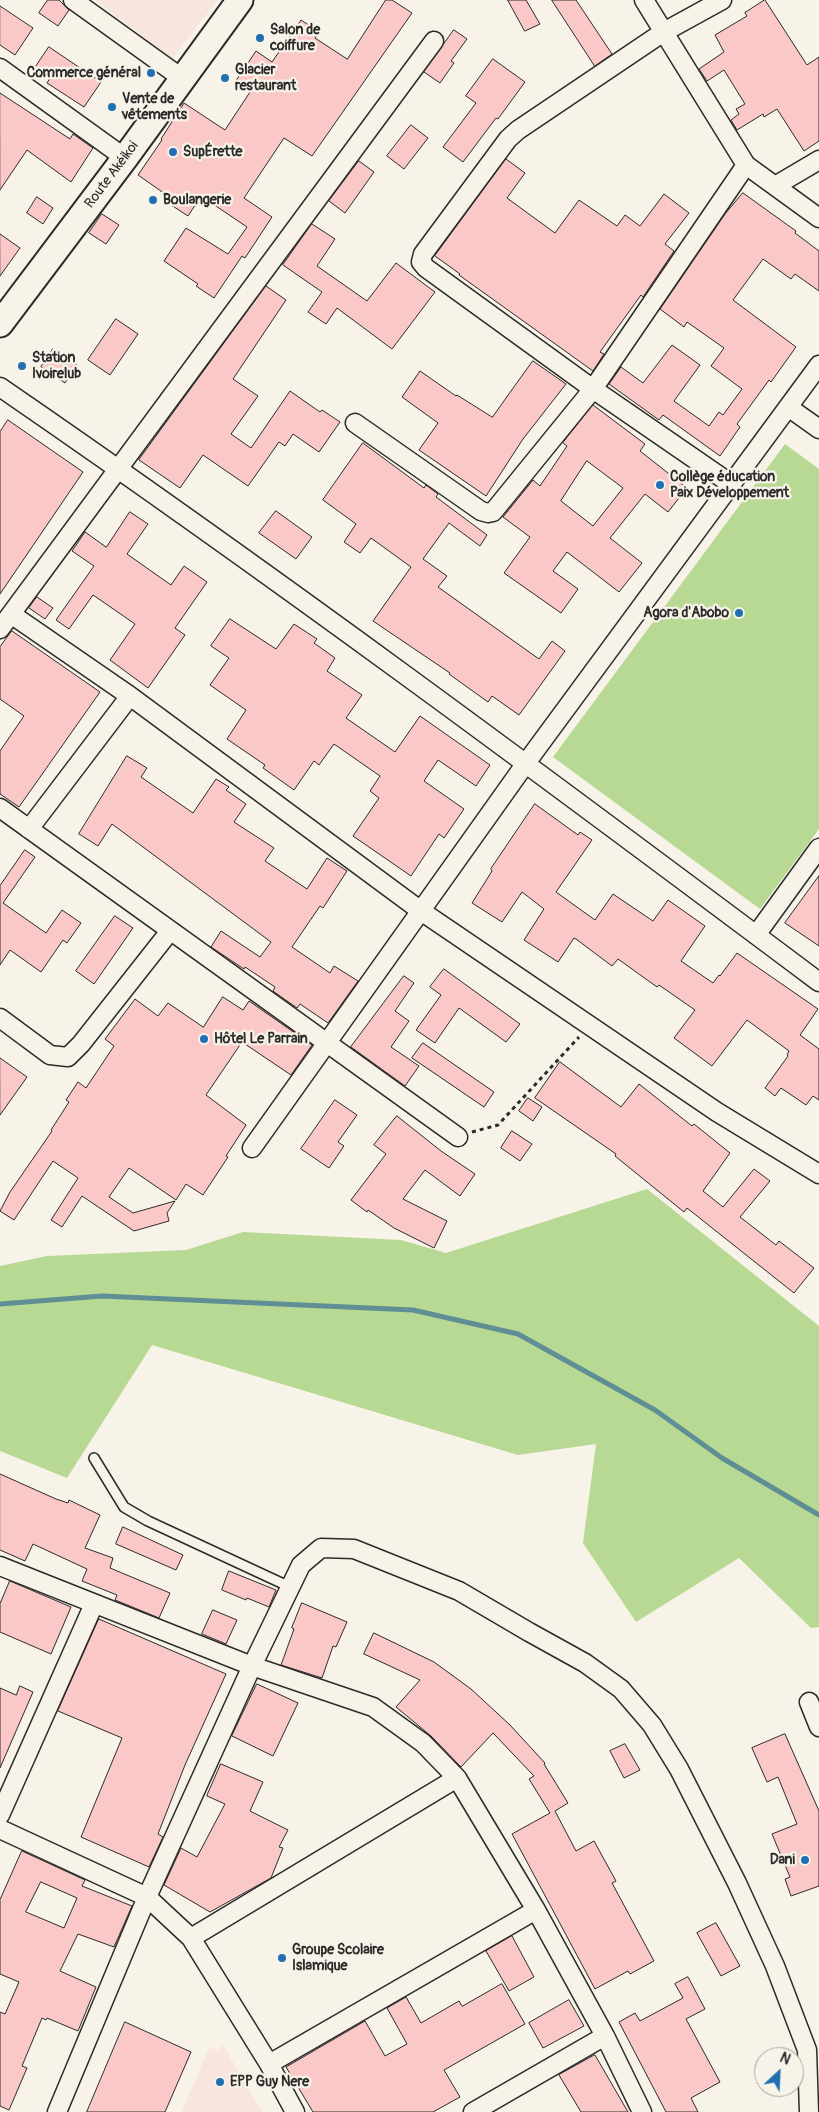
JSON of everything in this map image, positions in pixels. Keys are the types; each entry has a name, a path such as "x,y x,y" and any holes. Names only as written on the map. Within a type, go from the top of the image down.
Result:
{"street":[{"path":"73,0 183,79"},
{"name":"Route Akéikoi","path":"0,324 125,158 240,0"},
{"path":"644,0 662,33 746,165 819,218"},
{"path":"722,0 662,33 518,130 508,139 423,254 421,262 426,268 593,389 731,484"},
{"path":"0,629 434,41"},
{"path":"0,68 125,158"},
{"path":"774,186 819,160"},
{"path":"355,423 481,511 493,512 593,389 746,165"},
{"path":"252,1148 526,763 819,365"},
{"path":"0,387 119,469 526,763 819,982"},
{"path":"788,407 819,429"},
{"path":"11,614 130,696 421,911 717,1112 819,1174"},
{"path":"29,829 130,696"},
{"path":"0,808 458,1137"},
{"path":"756,935 819,848"},
{"path":"0,1018 50,1054 68,1057 81,1044 170,931"},
{"path":"57,2112 147,1897 252,1666 301,1565 321,1548 354,1549 460,1591 528,1632 585,1663 620,1689 652,1725 679,1769 736,1882 813,2048 809,2112"},
{"path":"2,1572 94,1604 252,1666 373,1707 423,1743 457,1778 536,1910 605,2036 642,2112"},
{"path":"0,1815 94,1604"},
{"path":"809,1702 819,1727"},
{"path":"190,1938 457,1778"},
{"path":"0,1829 147,1897 190,1938 269,2064 295,2112"},
{"path":"269,2064 536,1910"},
{"path":"473,2112 605,2036"}],"lane":[{"path":"94,1458 124,1506 148,1521 290,1587"}],"path":[{"path":"458,1137 498,1125 579,1036 588,1041"}],"shaded area":[{"path":"95,0 218,0 172,59"},
{"name":"EPP Guy Nere","path":"222,2043 262,2112 182,2112 209,2047 219,2051"}],"green space":[{"name":"Agora d'Abobo","path":"785,444 819,469 819,829 760,909 553,757"},
{"path":"647,1189 819,1326 819,1627 811,1628 739,1558 636,1622 583,1543 596,1444 518,1455 152,1345 67,1478 0,1451 0,1266 47,1256 186,1250 243,1232 401,1240 446,1253"}],"building":[{"path":"48,0 59,0 69,10 58,26 39,13"},
{"path":"386,0 392,0 412,13 312,156 284,138 244,198 272,217 245,258 242,256 214,298 196,286 198,284 164,261 186,228 228,254 247,227 201,196 188,216 165,201 168,196 138,175 184,103 225,130 250,92 235,82 256,51 272,62 301,20 319,32 315,38 347,59"},
{"path":"508,0 526,0 540,24 525,31"},
{"path":"552,0 576,0 612,54 595,66"},
{"path":"765,0 807,65 819,57 819,141 804,151 777,109 764,117 763,114 737,130 731,120 739,114 736,109 745,104 724,70 707,81 699,69 724,52 715,35 747,16 745,13"},
{"path":"0,6 33,28 15,55 0,45"},
{"path":"454,30 467,39 451,61 454,63 440,83 424,72"},
{"path":"49,47 101,82 84,107 47,83 50,78 35,68"},
{"path":"493,59 525,82 463,162 443,147 476,103 466,96"},
{"path":"0,93 70,139 73,134 93,148 71,182 27,150 0,190"},
{"path":"411,125 428,138 404,169 387,156"},
{"path":"506,159 525,173 507,198 555,233 579,200 617,226 625,215 640,226 664,194 689,213 665,244 674,251 643,297 641,295 600,352 604,354 593,371 435,256"},
{"path":"359,161 374,172 345,213 329,201"},
{"path":"743,193 796,231 795,233 819,251 819,291 795,274 791,279 763,259 733,300 796,347 737,424 740,427 720,456 663,415 659,420 609,384 621,367 643,383 672,345 700,365 674,401 709,426 719,412 723,415 742,389 711,366 724,348 687,322 684,327 660,309 725,214"},
{"path":"37,197 53,208 43,224 27,213"},
{"path":"102,214 119,225 106,244 89,233"},
{"path":"312,224 335,239 317,266 367,301 396,263 435,292 392,349 337,308 326,324 308,312 322,292 283,265"},
{"path":"0,234 20,248 0,276"},
{"path":"266,286 286,300 233,379 258,396 231,434 251,448 290,391 320,412 322,410 340,422 319,452 293,434 285,446 279,442 248,486 203,455 180,488 139,460"},
{"path":"116,319 138,334 110,375 88,360"},
{"path":"53,349 77,365 65,383 41,367"},
{"path":"533,361 566,384 523,439 486,496 419,450 438,423 402,397 420,371 456,396 492,417"},
{"path":"593,405 645,444 640,451 687,488 668,512 645,494 610,538 642,563 619,592 567,552 553,571 578,589 561,613 504,573 530,537 503,517 533,480 540,486 567,446 563,443","holes":["587,461 623,488 593,526 561,501"]},
{"path":"8,420 83,472 0,594 0,432"},
{"path":"363,443 424,488 426,485 438,494 436,497 487,535 480,546 449,523 423,559 447,576 438,587 539,659 552,641 565,651 519,715 492,696 488,702 450,673 373,621 411,567 371,538 360,553 344,542 356,524 323,500"},
{"path":"276,511 312,537 296,559 259,533"},
{"path":"130,512 148,524 127,554 171,585 184,566 207,582 175,628 185,635 148,688 110,660 135,624 93,595 69,629 56,620 94,566 72,551 85,532 106,547"},
{"path":"37,597 53,608 45,619 29,608"},
{"path":"230,619 276,649 294,624 317,639 314,643 335,658 327,671 362,695 346,718 395,752 420,716 490,765 476,786 438,760 424,781 464,809 444,838 439,834 411,876 353,836 379,798 370,791 380,776 334,744 319,765 314,761 294,790 263,768 265,765 227,739 246,710 210,685 229,658 211,646"},
{"path":"12,631 100,692 19,807 0,794 0,751 24,716 0,699 0,647"},
{"path":"127,756 147,768 141,777 193,813 216,779 229,787 226,790 246,804 234,822 274,848 265,861 307,889 327,858 347,871 323,908 320,906 292,947 330,973 334,966 358,981 328,1023 300,1004 297,1008 273,991 275,987 211,947 221,931 260,957 271,942 112,824 98,846 79,834"},
{"path":"535,804 578,835 580,832 592,840 556,892 595,920 613,894 653,921 668,900 705,926 681,961 713,983 737,953 818,1009 800,1035 819,1049 819,1100 813,1096 806,1105 781,1088 775,1096 765,1088 788,1056 789,1051 747,1020 712,1066 674,1038 695,1010 659,985 657,987 618,959 612,966 574,938 558,962 524,940 544,909 522,892 502,922 472,903 492,871 491,869"},
{"path":"25,850 35,857 3,903 46,933 62,910 81,923 67,943 63,940 41,972 10,950 0,965 0,886"},
{"path":"819,876 819,946 785,923"},
{"path":"115,916 133,928 94,984 76,971"},
{"path":"444,969 520,1024 506,1042 459,1008 435,1043 416,1030 441,995 430,987"},
{"path":"404,976 414,983 395,1011 409,1021 391,1047 419,1066 405,1086 351,1047"},
{"path":"223,997 243,1010 249,1001 312,1045 291,1075 242,1042 206,1095 246,1125 203,1195 186,1184 176,1200 129,1168 109,1197 133,1213 175,1201 167,1213 169,1221 134,1231 82,1196 62,1227 51,1220 78,1178 53,1161 14,1220 0,1211 10,1192 52,1131 69,1102 66,1100 78,1082 86,1088 114,1046 105,1039 135,999 158,1016 168,1003 203,1027"},
{"path":"423,1043 494,1092 484,1107 412,1058"},
{"path":"0,1058 27,1077 0,1115"},
{"path":"560,1062 621,1107 639,1084 730,1153 703,1191 723,1207 754,1169 770,1181 740,1217 776,1245 779,1241 814,1268 794,1293 687,1208 684,1212 615,1156 616,1154 535,1098"},
{"path":"528,1098 542,1107 533,1121 519,1111"},
{"path":"335,1100 357,1115 338,1142 344,1146 329,1168 301,1149"},
{"path":"397,1116 441,1151 475,1174 460,1196 425,1170 403,1199 447,1221 434,1248 394,1228 351,1200 386,1154 374,1145"},
{"path":"512,1131 532,1144 520,1161 501,1148"},
{"path":"0,1474 56,1499 68,1503 69,1500 100,1515 85,1548 113,1558 110,1568 170,1593 159,1618 115,1600 117,1595 82,1581 87,1569 33,1544 25,1561 0,1550"},
{"path":"123,1527 183,1555 176,1570 116,1544"},
{"path":"229,1571 276,1590 269,1607 222,1590"},
{"path":"10,1581 71,1607 51,1654 0,1632 0,1604"},
{"path":"302,1603 347,1622 336,1647 333,1646 322,1678 281,1665"},
{"path":"213,1610 237,1620 226,1644 202,1634"},
{"path":"99,1619 226,1674 185,1765 158,1834 163,1837 149,1867 81,1837 122,1738 58,1711"},
{"path":"374,1633 434,1662 471,1689 510,1725 545,1763 568,1803 555,1811 576,1851 594,1841 616,1881 612,1883 654,1961 630,1974 628,1971 595,1989 512,1834 550,1813 529,1779 534,1776 493,1733 461,1767 431,1736 396,1707 420,1680 364,1654"},
{"path":"257,1684 298,1703 273,1756 232,1736"},
{"path":"20,1686 33,1692 0,1768 0,1688 16,1695"},
{"path":"785,1734 819,1811 819,1886 791,1896 785,1879 790,1877 772,1834 797,1824 778,1777 767,1782 752,1748"},
{"path":"625,1744 640,1770 624,1778 610,1751"},
{"path":"221,1764 263,1782 250,1811 288,1830 279,1847 283,1848 271,1878 210,1912 164,1885 181,1848 197,1857 225,1804 207,1796"},
{"path":"22,1851 85,1880 82,1886 132,1906 114,1947 78,1934 60,1971 96,1987 78,2031 47,2018 46,2020 42,2018 22,2066 27,2068 9,2110 0,2106 0,2012 5,2014 19,1982 0,1974 0,1900","holes":["41,1882 77,1898 64,1928 26,1912"]},
{"path":"716,1923 740,1966 721,1976 697,1933"},
{"path":"512,1936 534,1977 509,1991 486,1951"},
{"path":"688,1977 705,2009 686,2019 720,2082 691,2098 698,2112 666,2112 619,2022 635,2013 640,2021 683,1998 675,1984"},
{"path":"502,1984 525,2024 444,2070 460,2097 433,2112 313,2112 286,2067 365,2021 385,2056 407,2044 387,2008 406,1997 421,2023 459,2001 462,2006"},
{"path":"569,2000 584,2026 543,2048 529,2023"},
{"path":"125,2022 191,2052 165,2112 87,2112"},
{"path":"595,2055 628,2112 581,2112 559,2075"}],"waterway":[{"path":"0,1304 102,1296 413,1310 518,1334 655,1410 722,1458 819,1515"}],"place":[{"name":"Salon de coiffure","path":"260,38"},
{"name":"Commerce général","path":"151,73"},
{"name":"Glacier restaurant","path":"225,78"},
{"name":"Vente de vêtements","path":"112,107"},
{"name":"SupÉrette","path":"173,152"},
{"name":"Boulangerie","path":"153,200"},
{"name":"Station Ivoirelub","path":"22,366"},
{"name":"Collège éducation Paix Développement","path":"660,485"},
{"name":"Agora d'Abobo","path":"739,613"},
{"name":"Hôtel Le Parrain","path":"204,1039"},
{"name":"Dani","path":"805,1860"},
{"name":"Groupe Scolaire Islamique","path":"282,1958"},
{"name":"EPP Guy Nere","path":"220,2082"}]}
